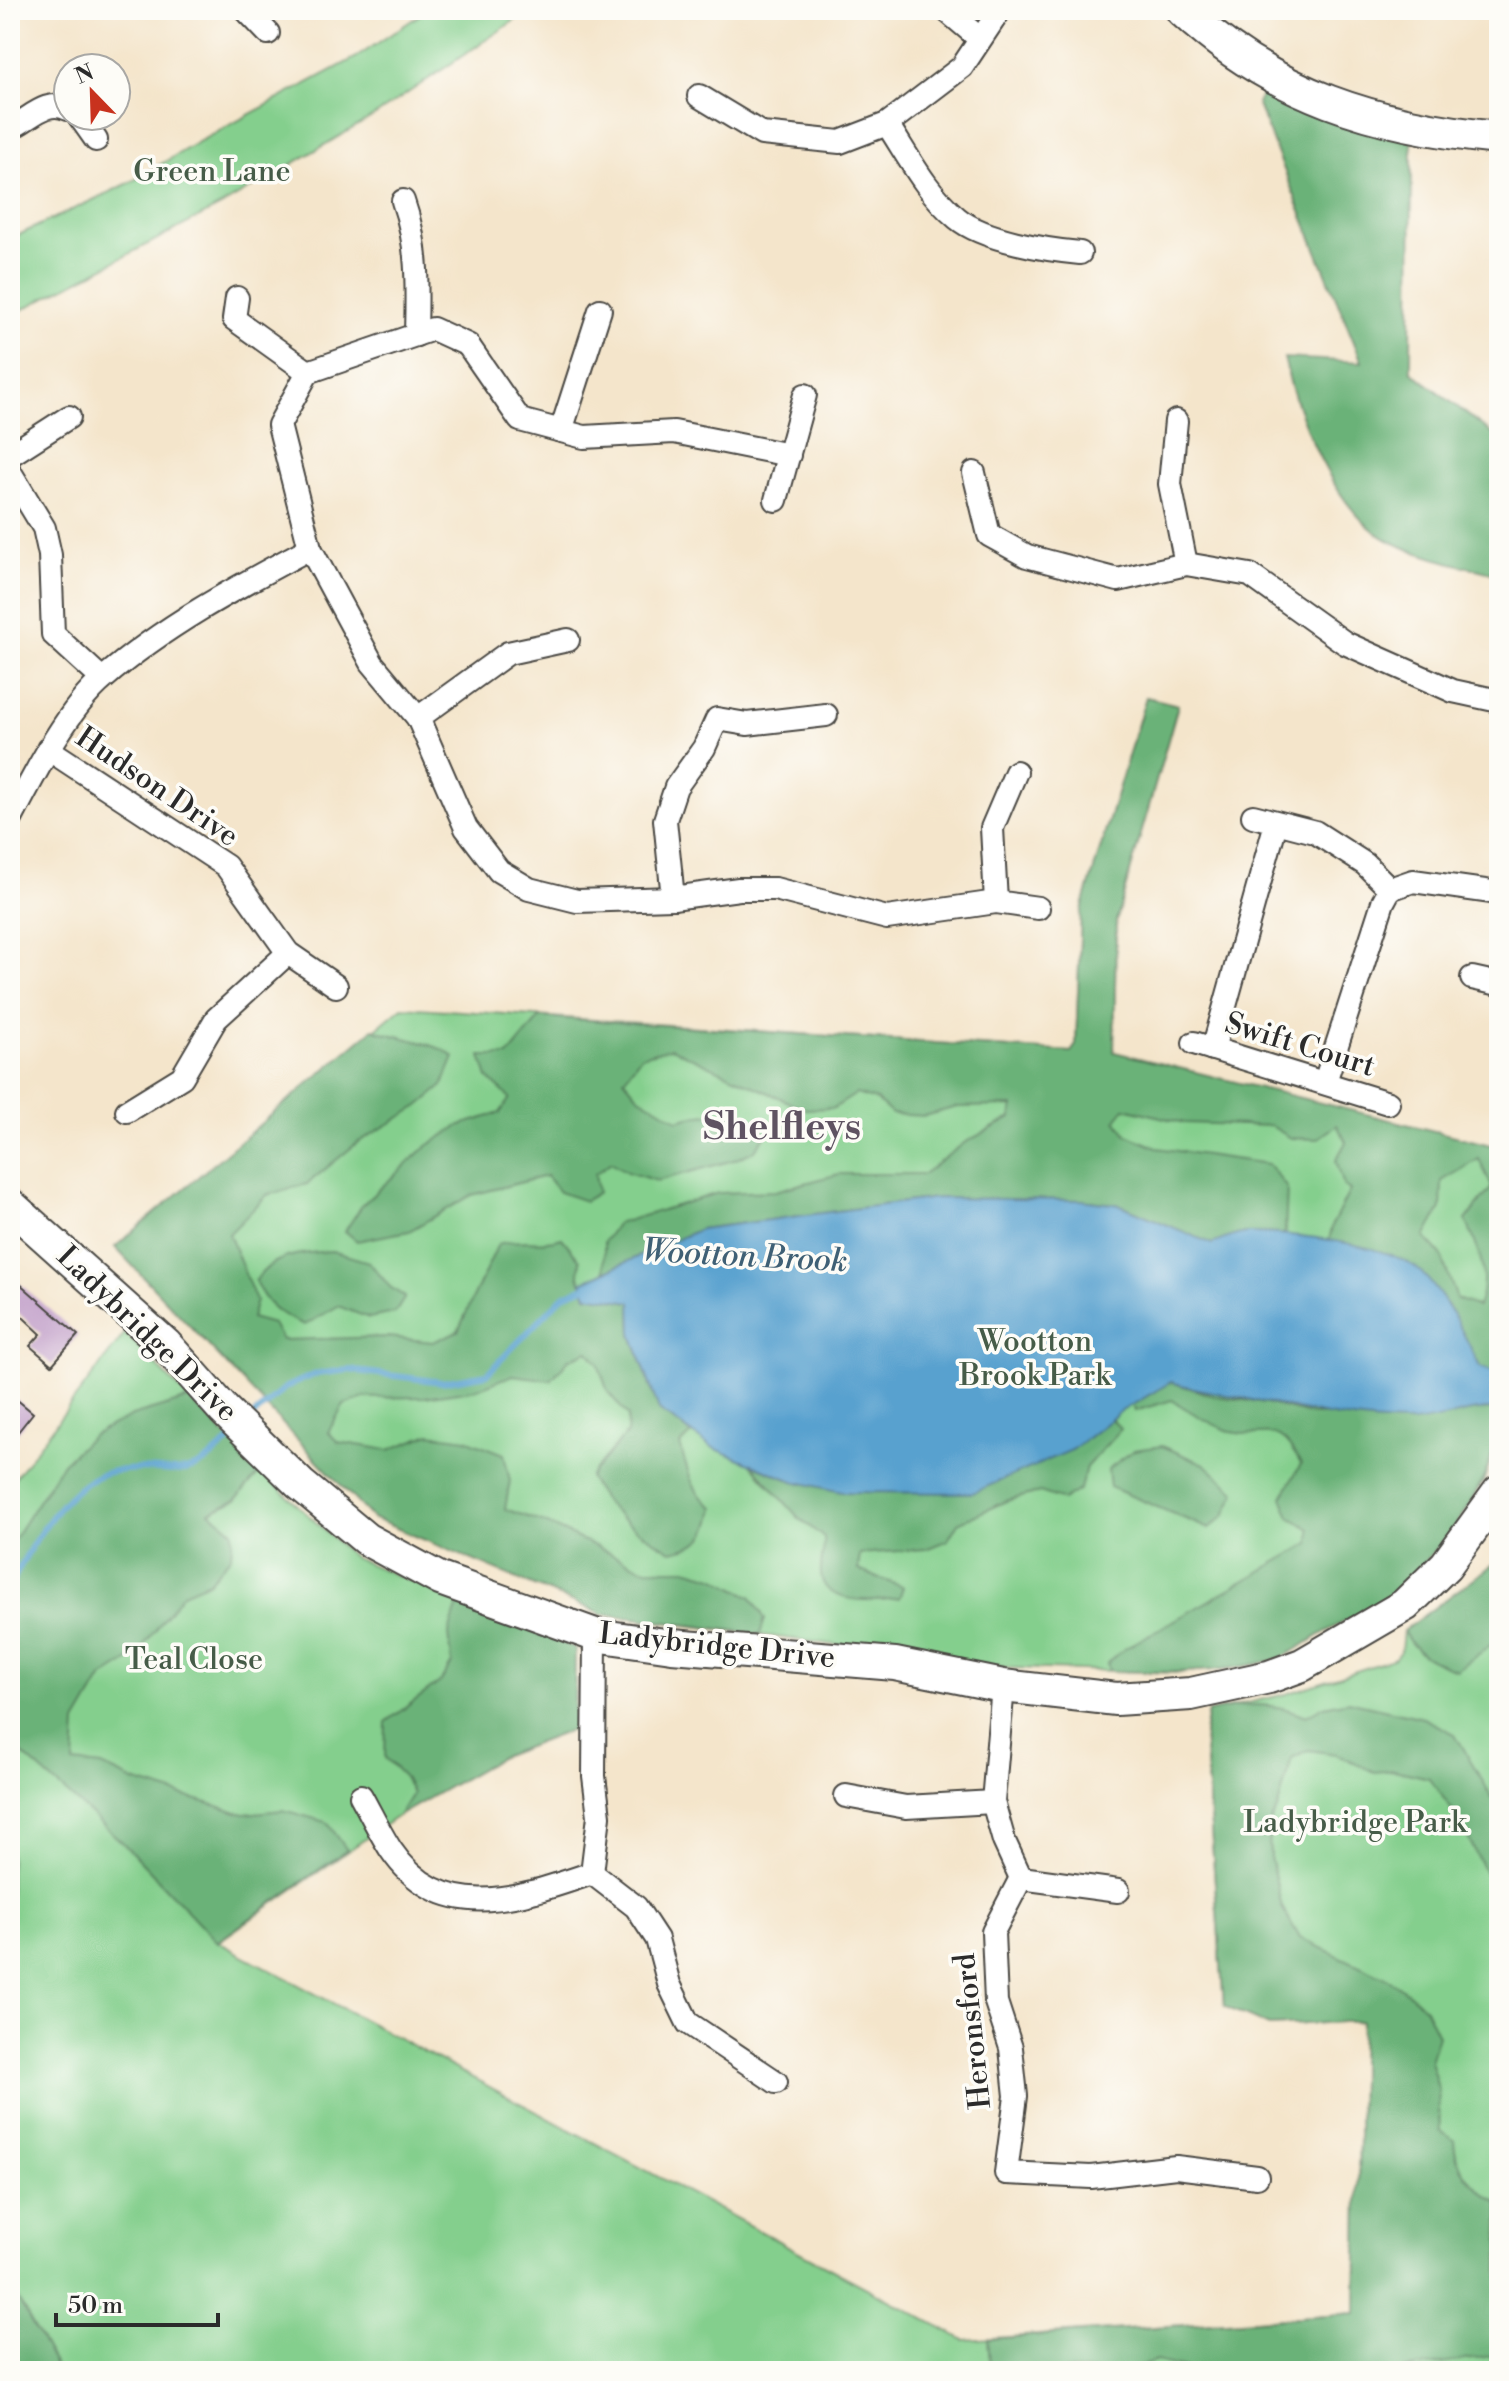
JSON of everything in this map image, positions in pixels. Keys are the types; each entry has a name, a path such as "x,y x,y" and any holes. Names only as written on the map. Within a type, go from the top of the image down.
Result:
{"street":[{"path":"246,10 268,33"},
{"path":"946,10 979,38"},
{"path":"699,96 762,134 840,142 887,124 962,67 1000,10"},
{"path":"1182,10 1215,39 1300,92 1349,110 1425,129 1499,138"},
{"path":"10,128 44,106 52,106"},
{"path":"887,124 925,182 958,220 1029,249 1080,253"},
{"path":"90,132 96,140"},
{"path":"403,201 414,231 418,268 416,335"},
{"path":"237,298 234,319 308,372"},
{"path":"561,431 600,310"},
{"path":"789,455 674,432 584,437 520,420 468,345 433,329 308,372 279,425 310,548 372,663 418,718 466,828 499,871 529,889 577,901 673,898 739,889 775,889 887,918 996,902 1038,908"},
{"path":"776,500 805,395"},
{"path":"10,455 69,417"},
{"path":"1176,421 1170,484 1186,564"},
{"path":"10,472 44,528 50,555 53,634 102,679"},
{"path":"974,473 989,535 1027,556 1118,580 1186,564 1250,575 1345,643 1453,691 1499,701"},
{"path":"10,820 48,749 102,679 206,605 310,548"},
{"path":"418,718 508,653 568,640"},
{"path":"673,898 665,820 676,787 704,748 717,719 747,724 826,715"},
{"name":"Hudson Drive","path":"48,749 226,866 288,953 336,986"},
{"path":"996,902 992,828 1016,772"},
{"path":"1253,816 1315,832 1365,864 1390,889"},
{"name":"Swift Court","path":"1276,823 1204,1046 1388,1103"},
{"path":"1325,1082 1383,902 1390,889 1413,881 1499,893"},
{"path":"127,1111 182,1077 216,1019 288,953"},
{"path":"1472,978 1499,984"},
{"name":"Ladybridge Drive","path":"10,1205 166,1345 224,1410 366,1539 440,1579 595,1635 672,1646 895,1664 1003,1686 1116,1699 1191,1694 1269,1677 1302,1665 1405,1605 1446,1565 1499,1492"},
{"path":"592,1873 599,1816 593,1761 595,1635"},
{"path":"1003,1686 993,1802 1004,1841 1021,1878 1118,1891"},
{"path":"361,1796 393,1852 429,1888 479,1902 524,1896 592,1873"},
{"path":"846,1796 906,1807 993,1802"},
{"path":"592,1873 636,1907 657,1939 669,1984 688,2023 776,2082"},
{"name":"Heronsford","path":"1021,1878 993,1932 996,2002 1011,2048 1016,2096 1006,2173 1091,2177 1176,2167 1257,2177"}],"green space":[{"name":"Green Lane","path":"427,10 530,10 377,114 221,206 10,316 10,239 129,183 198,142 357,57"},
{"path":"1263,91 1372,132 1412,137 1411,371 1499,439 1499,575 1429,556 1388,540 1351,508 1321,460 1298,406 1284,358 1362,362 1257,103"},
{"name":"Wootton Brook Park","path":"1146,697 1178,705 1116,921 1114,1052 1499,1147 1499,1434 1483,1483 1451,1529 1400,1586 1181,1673 1011,1668 602,1614 372,1518 115,1247 402,1007 1071,1052 1076,1045 1081,913"},
{"path":"1146,697 1178,705 1116,921 1114,1052 1499,1147 1499,1378 1480,1367 1447,1304 1329,1240 1333,1223 1350,1190 1344,1186 1336,1160 1346,1142 1337,1125 1317,1139 1291,1138 1271,1126 1184,1123 1125,1108 1116,1120 1127,1135 1157,1148 1268,1164 1287,1188 1285,1234 1244,1233 1212,1244 1121,1205 1081,1200 936,1198 700,1229 604,1272 604,1242 616,1224 718,1193 775,1191 839,1174 924,1174 964,1143 1011,1118 1013,1106 957,1107 924,1116 892,1114 876,1100 856,1094 834,1108 804,1109 671,1048 641,1056 624,1079 638,1096 678,1120 713,1114 736,1117 758,1126 767,1134 754,1151 734,1160 657,1181 627,1172 611,1162 595,1174 598,1192 585,1201 559,1192 546,1176 472,1195 409,1231 357,1241 345,1231 363,1204 427,1146 461,1125 500,1113 510,1098 488,1078 481,1056 508,1056 540,1017 1071,1052 1076,1045 1081,913","holes":["1479,1159 1492,1187 1466,1220 1479,1252 1483,1273 1478,1307 1457,1299 1441,1255 1425,1237 1441,1209 1442,1181"]},
{"path":"373,1029 428,1044 454,1057 442,1087 419,1106 357,1143 307,1184 267,1195 229,1234 256,1301 251,1318 273,1324 282,1340 388,1337 433,1342 458,1331 498,1244 562,1238 580,1260 579,1276 587,1295 631,1302 632,1335 659,1410 692,1434 680,1445 685,1463 700,1496 714,1507 702,1539 671,1551 614,1512 589,1477 627,1433 628,1416 608,1392 598,1363 588,1351 569,1359 551,1380 513,1375 477,1389 425,1397 364,1398 344,1405 328,1432 338,1442 389,1450 430,1434 466,1439 504,1454 510,1481 505,1509 545,1523 644,1569 686,1569 714,1577 752,1597 765,1619 760,1634 602,1614 372,1518 115,1247"},
{"path":"332,1251 369,1262 390,1287 405,1297 395,1313 369,1318 338,1306 305,1325 275,1309 255,1281 279,1260 298,1254"},
{"path":"125,1333 239,1450 354,1558 575,1648 574,1729 501,1757 398,1816 218,1942 964,2340 1356,2313 1361,2021 1269,2026 1224,2006 1204,1733 1208,1712 1286,1694 1396,1658 1401,1651 1403,1631 1499,1560 1499,2371 58,2371 10,2285 10,1484"},
{"path":"1171,1382 1215,1396 1266,1403 1313,1415 1499,1409 1497,1434 1481,1483 1453,1528 1419,1568 1373,1606 1280,1658 1254,1665 1171,1672 1109,1671 1107,1663 1124,1649 1310,1543 1310,1529 1290,1517 1282,1497 1301,1464 1292,1449 1276,1435 1240,1433 1220,1427 1172,1400 1135,1411 1132,1405"},
{"path":"189,1399 261,1471 236,1500 210,1512 233,1531 231,1556 209,1582 183,1593 136,1656 103,1677 76,1723 74,1763 102,1766 134,1781 244,1814 283,1810 327,1822 347,1850 217,1942 122,1842 10,1743 10,1545 63,1463 93,1435 132,1416"},
{"path":"1111,1419 1121,1429 1086,1467 1080,1489 1063,1500 1040,1492 1006,1501 958,1523 948,1540 926,1549 860,1554 858,1570 903,1587 899,1598 850,1599 829,1590 823,1581 821,1569 824,1538 798,1517 751,1464 793,1481 1072,1450"},
{"path":"1162,1446 1205,1464 1236,1492 1225,1515 1209,1529 1110,1487 1108,1469 1134,1450"},
{"path":"1499,1560 1499,1639 1457,1670 1419,1651 1403,1631"},
{"path":"459,1601 575,1648 574,1729 501,1757 398,1816 412,1794 404,1777 385,1758 386,1722 441,1681 452,1663 449,1633"},
{"path":"1348,1701 1423,1718 1455,1734 1499,1809 1499,1901 1460,1821 1429,1778 1394,1770 1375,1772 1336,1754 1308,1750 1292,1758 1277,1810 1269,1824 1270,1857 1282,1907 1300,1938 1386,1978 1410,1994 1425,2008 1438,2035 1430,2061 1438,2088 1440,2131 1454,2140 1458,2160 1467,2177 1499,2203 1499,2355 1396,2371 1197,2371 1157,2361 1123,2371 1014,2371 990,2364 988,2339 1356,2313 1361,2021 1269,2026 1224,2006 1204,1733 1208,1712 1257,1705 1306,1716 1324,1706"},
{"path":"10,2285 58,2371 10,2371"}],"water":[{"path":"936,1198 1081,1200 1121,1205 1212,1244 1239,1234 1266,1233 1339,1242 1388,1254 1421,1272 1447,1305 1480,1367 1499,1374 1499,1409 1476,1410 1431,1421 1372,1421 1337,1417 1171,1382 1120,1412 1072,1450 972,1493 842,1492 793,1481 711,1447 659,1410 632,1334 631,1302 587,1295 582,1282 700,1229"}],"building":[{"path":"10,1275 78,1335 52,1365 30,1346 41,1334 10,1305"},
{"path":"10,1394 33,1413 10,1442"}],"waterway":[{"name":"Wootton Brook","path":"250,1419 286,1387 316,1374 349,1370 442,1382 487,1374 564,1295 590,1285"},
{"name":"Wootton Brook","path":"10,1586 39,1534 81,1486 115,1471 191,1469 204,1463 237,1433"}],"district":[{"name":"Shelfleys","path":"782,1127"}],"park label":[{"name":"Teal Close","path":"194,1660"},
{"name":"Ladybridge Park","path":"1355,1823"}]}
